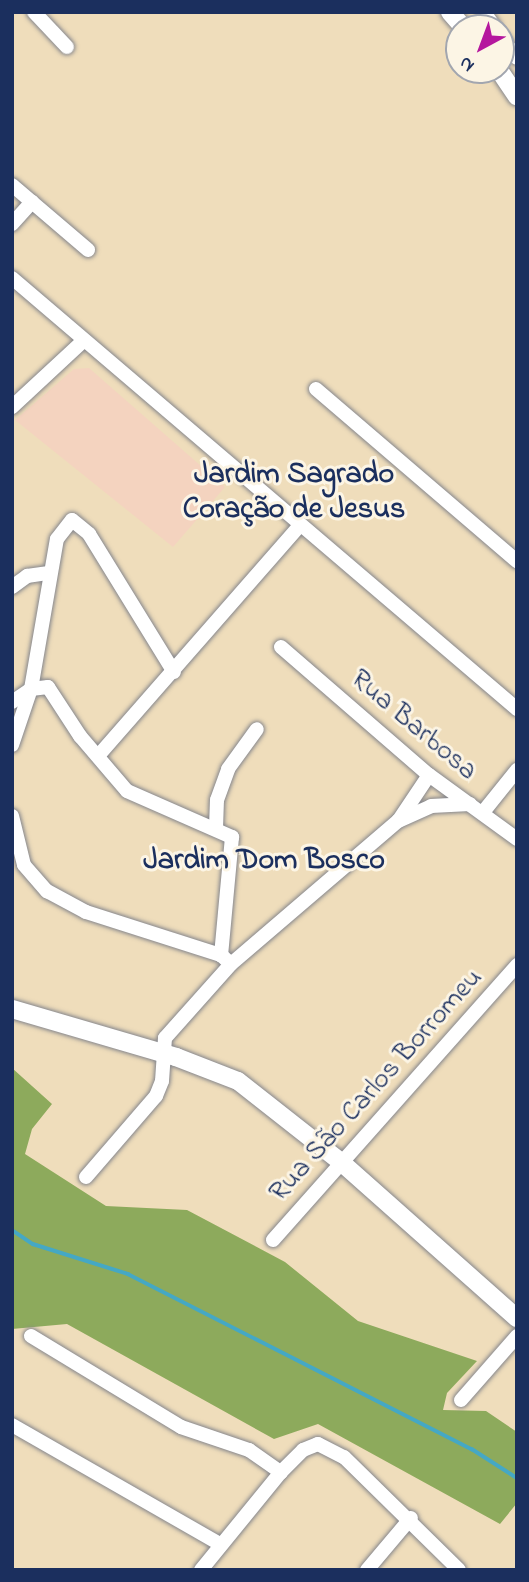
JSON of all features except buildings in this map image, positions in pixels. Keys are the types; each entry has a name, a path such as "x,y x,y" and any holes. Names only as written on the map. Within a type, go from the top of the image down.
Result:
{"street":[{"path":"34,12 67,47"},
{"path":"12,185 88,250"},
{"path":"12,224 32,202"},
{"path":"12,278 517,709"},
{"path":"12,407 84,340"},
{"path":"316,389 517,561"},
{"path":"12,745 31,689 49,573 60,530 72,520 89,534 174,672"},
{"path":"97,756 174,672 300,525"},
{"path":"12,587 27,576 49,573"},
{"name":"Rua Barbosa","path":"281,647 429,775 484,811 517,839"},
{"path":"12,702 31,689 53,690 97,756 133,796 216,828 232,837 226,959"},
{"path":"216,828 217,800 228,769 257,729"},
{"path":"484,811 517,770"},
{"path":"398,821 429,775"},
{"path":"86,1177 156,1096 162,1081 165,1038 226,959 398,821 431,806 470,804"},
{"path":"12,816 24,865 47,891 86,912 226,959"},
{"name":"Rua São Carlos Borromeu","path":"273,1240 517,965"},
{"path":"12,1009 162,1053 237,1081 341,1162 517,1318"},
{"path":"31,1336 181,1427 249,1450 281,1472"},
{"path":"461,1400 517,1336"},
{"path":"12,1424 220,1545"},
{"path":"201,1570 281,1472 312,1445 331,1447 411,1518 459,1570"},
{"path":"367,1570 411,1518"}],"shaded area":[{"path":"89,368 225,487 173,547 15,420 74,369"}],"green space":[{"path":"12,1068 52,1104 32,1129 25,1154 106,1206 187,1210 285,1262 358,1321 477,1361 447,1393 443,1410 486,1411 517,1432 517,1503 500,1524 318,1424 274,1439 67,1324 12,1329"}],"waterway":[{"path":"12,1230 33,1244 128,1274 472,1449 517,1478"}],"district":[{"name":"Jardim Sagrado Coração de Jesus","path":"294,492"},
{"name":"Jardim Dom Bosco","path":"264,861"}]}
